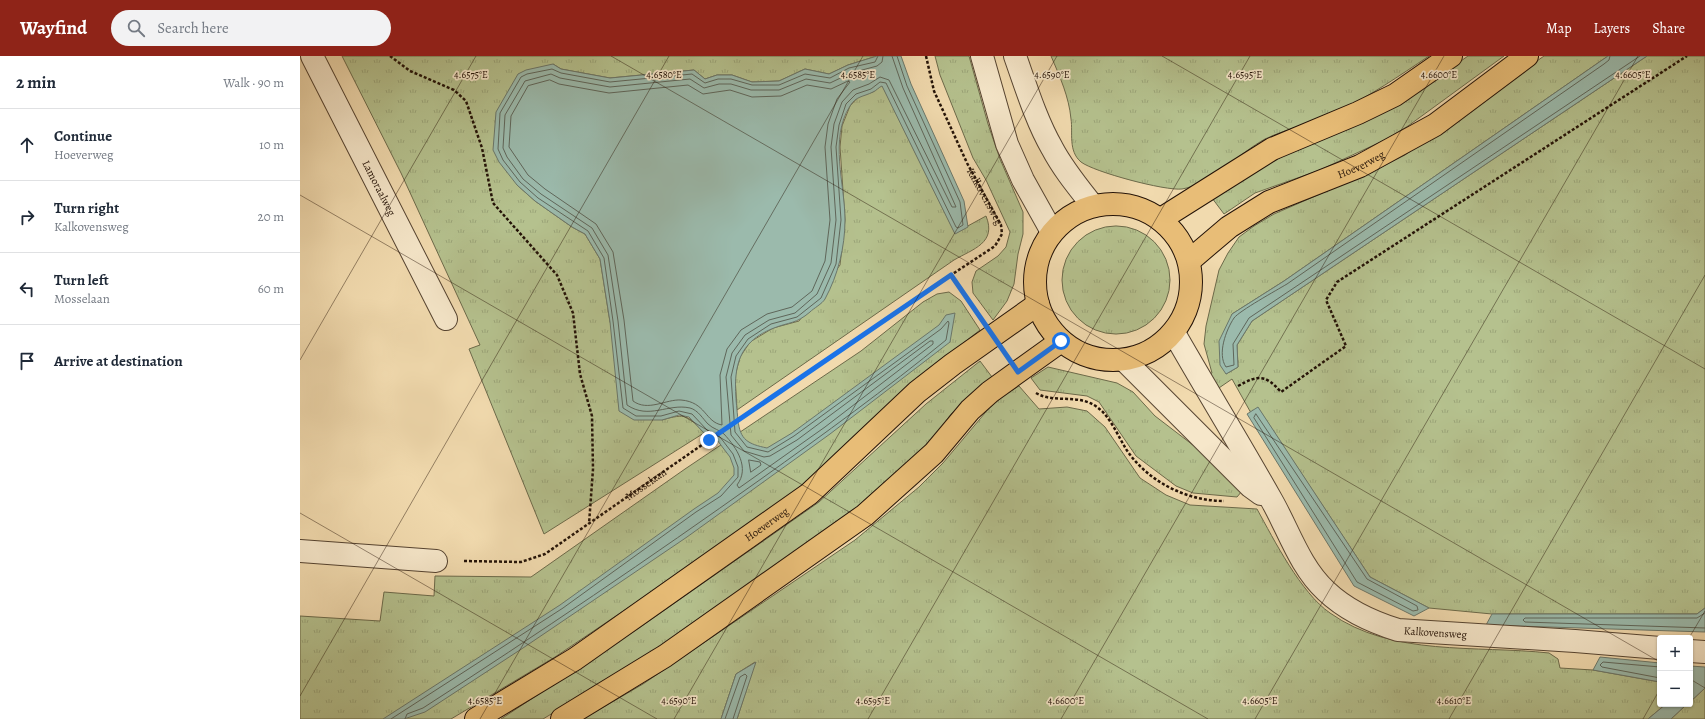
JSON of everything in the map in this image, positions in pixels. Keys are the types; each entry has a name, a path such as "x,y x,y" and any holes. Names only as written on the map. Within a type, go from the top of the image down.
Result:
{"main road":[{"path":"1161,219 1272,149 1358,113 1395,95 1451,56"},
{"name":"Hoeverweg","path":"1189,261 1229,227 1269,202 1360,166 1435,125 1527,56"},
{"path":"1117,203 1140,208 1161,219 1179,237 1189,261 1192,286 1187,311 1174,333 1154,349 1143,355 1124,360 1101,360 1080,353 1061,341 1046,324 1038,304 1035,279 1037,267 1040,254 1052,232 1070,216 1093,206 1117,203"},
{"name":"Hoeverweg","path":"476,719 576,659 809,494 917,392 993,335 1038,304"},
{"path":"562,719 665,656 865,515 934,453 970,410 1018,372 1061,341"}],"street":[{"name":"Lamoraalweg","path":"312,56 446,319"},
{"path":"982,56 1007,144 1023,180 1052,232"},
{"path":"1015,56 1030,98 1050,146 1068,175 1093,206"},
{"name":"Kalkovensweg","path":"1174,333 1272,502 1308,571 1327,592 1345,606 1379,624 1398,630 1657,648"},
{"name":"Kalkovensweg","path":"1124,360 1250,486 1272,502"},
{"path":"300,551 436,561"},
{"path":"1693,651 1705,652"}],"path":[{"path":"390,56 410,71 454,90 466,101 482,148 488,186 493,203 556,275 574,313 580,374 592,416 593,469 589,524"},
{"name":"Kalkovensweg","path":"926,56 934,91 967,163 1001,225 1002,234 994,246 951,275"},
{"path":"1213,400 1252,378 1264,378 1273,383 1281,392 1346,346 1326,300 1337,282 1687,56"},
{"path":"951,275 993,335"},
{"name":"Mosselaan","path":"436,561 521,562 534,560 545,554 745,415 951,275"},
{"path":"1018,372 1034,393 1040,396 1077,399 1098,407 1130,455 1148,474 1178,492 1191,497 1216,501 1272,502"}],"green space":[{"path":"342,56 877,56 848,65 829,74 805,69 779,81 752,82 732,75 717,75 705,79 694,70 610,78 561,69 553,64 517,185 535,201 572,227 585,234 600,259 610,322 662,420 682,416 686,417 694,422 704,433 544,534 469,349 480,345 401,173"},
{"path":"935,56 969,56 988,124 1000,159 1023,212 1023,234 1018,254 1014,284 1007,301 993,320 973,293 972,282 976,271 998,256 1006,247 1010,232 986,180 973,158 940,75"},
{"path":"1051,56 1429,56 1351,105 1321,119 1265,139 1203,181 1182,189 1173,189 1146,184 1100,171 1088,166 1077,158 1074,153 1071,119 1064,87"},
{"path":"1468,56 1504,56 1408,126 1387,139 1320,170 1255,193 1224,214 1212,198 1272,162 1306,144 1375,117 1434,80"},
{"path":"1544,56 1608,56 1284,281 1232,314 1226,374 1238,367 1237,345 1252,321 1647,56 1705,56 1705,608 1697,614 1492,614 1429,608 1370,577 1258,408 1251,413 1232,379 1216,390 1207,376 1212,373 1204,344 1206,326 1219,270 1239,237 1274,214 1373,171 1405,155"},
{"path":"882,85 955,233 986,216 989,225 986,239 981,244 954,260 737,410 735,376 740,357 750,342 773,328 799,321 840,265 845,220 840,147 842,126 850,106 859,96 873,92"},
{"path":"1116,226 1137,230 1154,242 1166,259 1170,280 1166,301 1154,318 1137,330 1116,334 1095,330 1078,318 1066,301 1062,280 1066,259 1078,242 1095,230"},
{"path":"949,292 961,301 980,330 903,390 817,473 757,521 555,657 451,719 300,719 300,616 380,621 384,592 434,596 435,576 531,577 685,469 861,351 923,302 937,294"},
{"path":"980,361 992,377 951,414 933,439 885,489 647,656 543,719 501,719 639,628 819,502 926,404"},
{"path":"1048,367 1117,383 1133,392 1155,416 1206,455 1242,491 1237,497 1193,493 1176,486 1136,456 1099,402 1087,396 1040,390 1031,378"},
{"path":"1019,386 1039,409 1067,407 1087,411 1105,427 1140,478 1166,495 1190,505 1257,509 1289,565 1309,593 1330,613 1354,627 1380,637 1407,643 1549,653 1558,659 1560,668 1593,670 1657,681 1657,707 1662,707 1648,719 737,719 755,662 736,674 721,719 583,719 643,684 855,540 919,487 943,463 990,407 1007,393"},
{"path":"1705,688 1705,719 1671,719 1684,707 1693,707 1693,699"}],"water":[{"path":"877,56 901,56 911,84 964,201 968,227 955,234 882,86 855,100 850,106 844,119 840,133 839,147 845,230 837,271 830,290 822,303 801,319 774,328 759,335 749,344 742,354 736,378 736,392 739,427 743,437 750,443 767,448 792,433 939,325 946,315 955,313 950,342 830,434 687,537 523,648 425,712 404,719 383,719 560,605 718,493 734,475 734,468 730,457 717,440 704,433 689,417 679,415 662,420 634,420 619,411 610,322 600,259 585,234 572,227 535,201 517,185 499,162 493,150 496,112 518,74 526,70 553,64 561,69 610,78 694,70 705,79 717,75 732,75 752,82 779,81 805,69 829,74 848,65"},
{"path":"1608,56 1647,56 1252,321 1237,345 1238,367 1226,374 1220,365 1219,341 1232,314 1284,281"},
{"path":"1258,407 1370,577 1429,608 1414,616 1354,586 1247,414"},
{"path":"1705,608 1705,632 1486,625 1492,614 1697,614"},
{"path":"1600,657 1657,663 1657,681 1593,670"},
{"path":"756,662 737,719 721,719 736,674"},
{"path":"1693,666 1705,667 1705,688 1693,699"},
{"path":"1662,707 1684,707 1671,719 1648,719"}],"route":[{"path":"709,440 951,275 1018,372 1061,341"}]}
